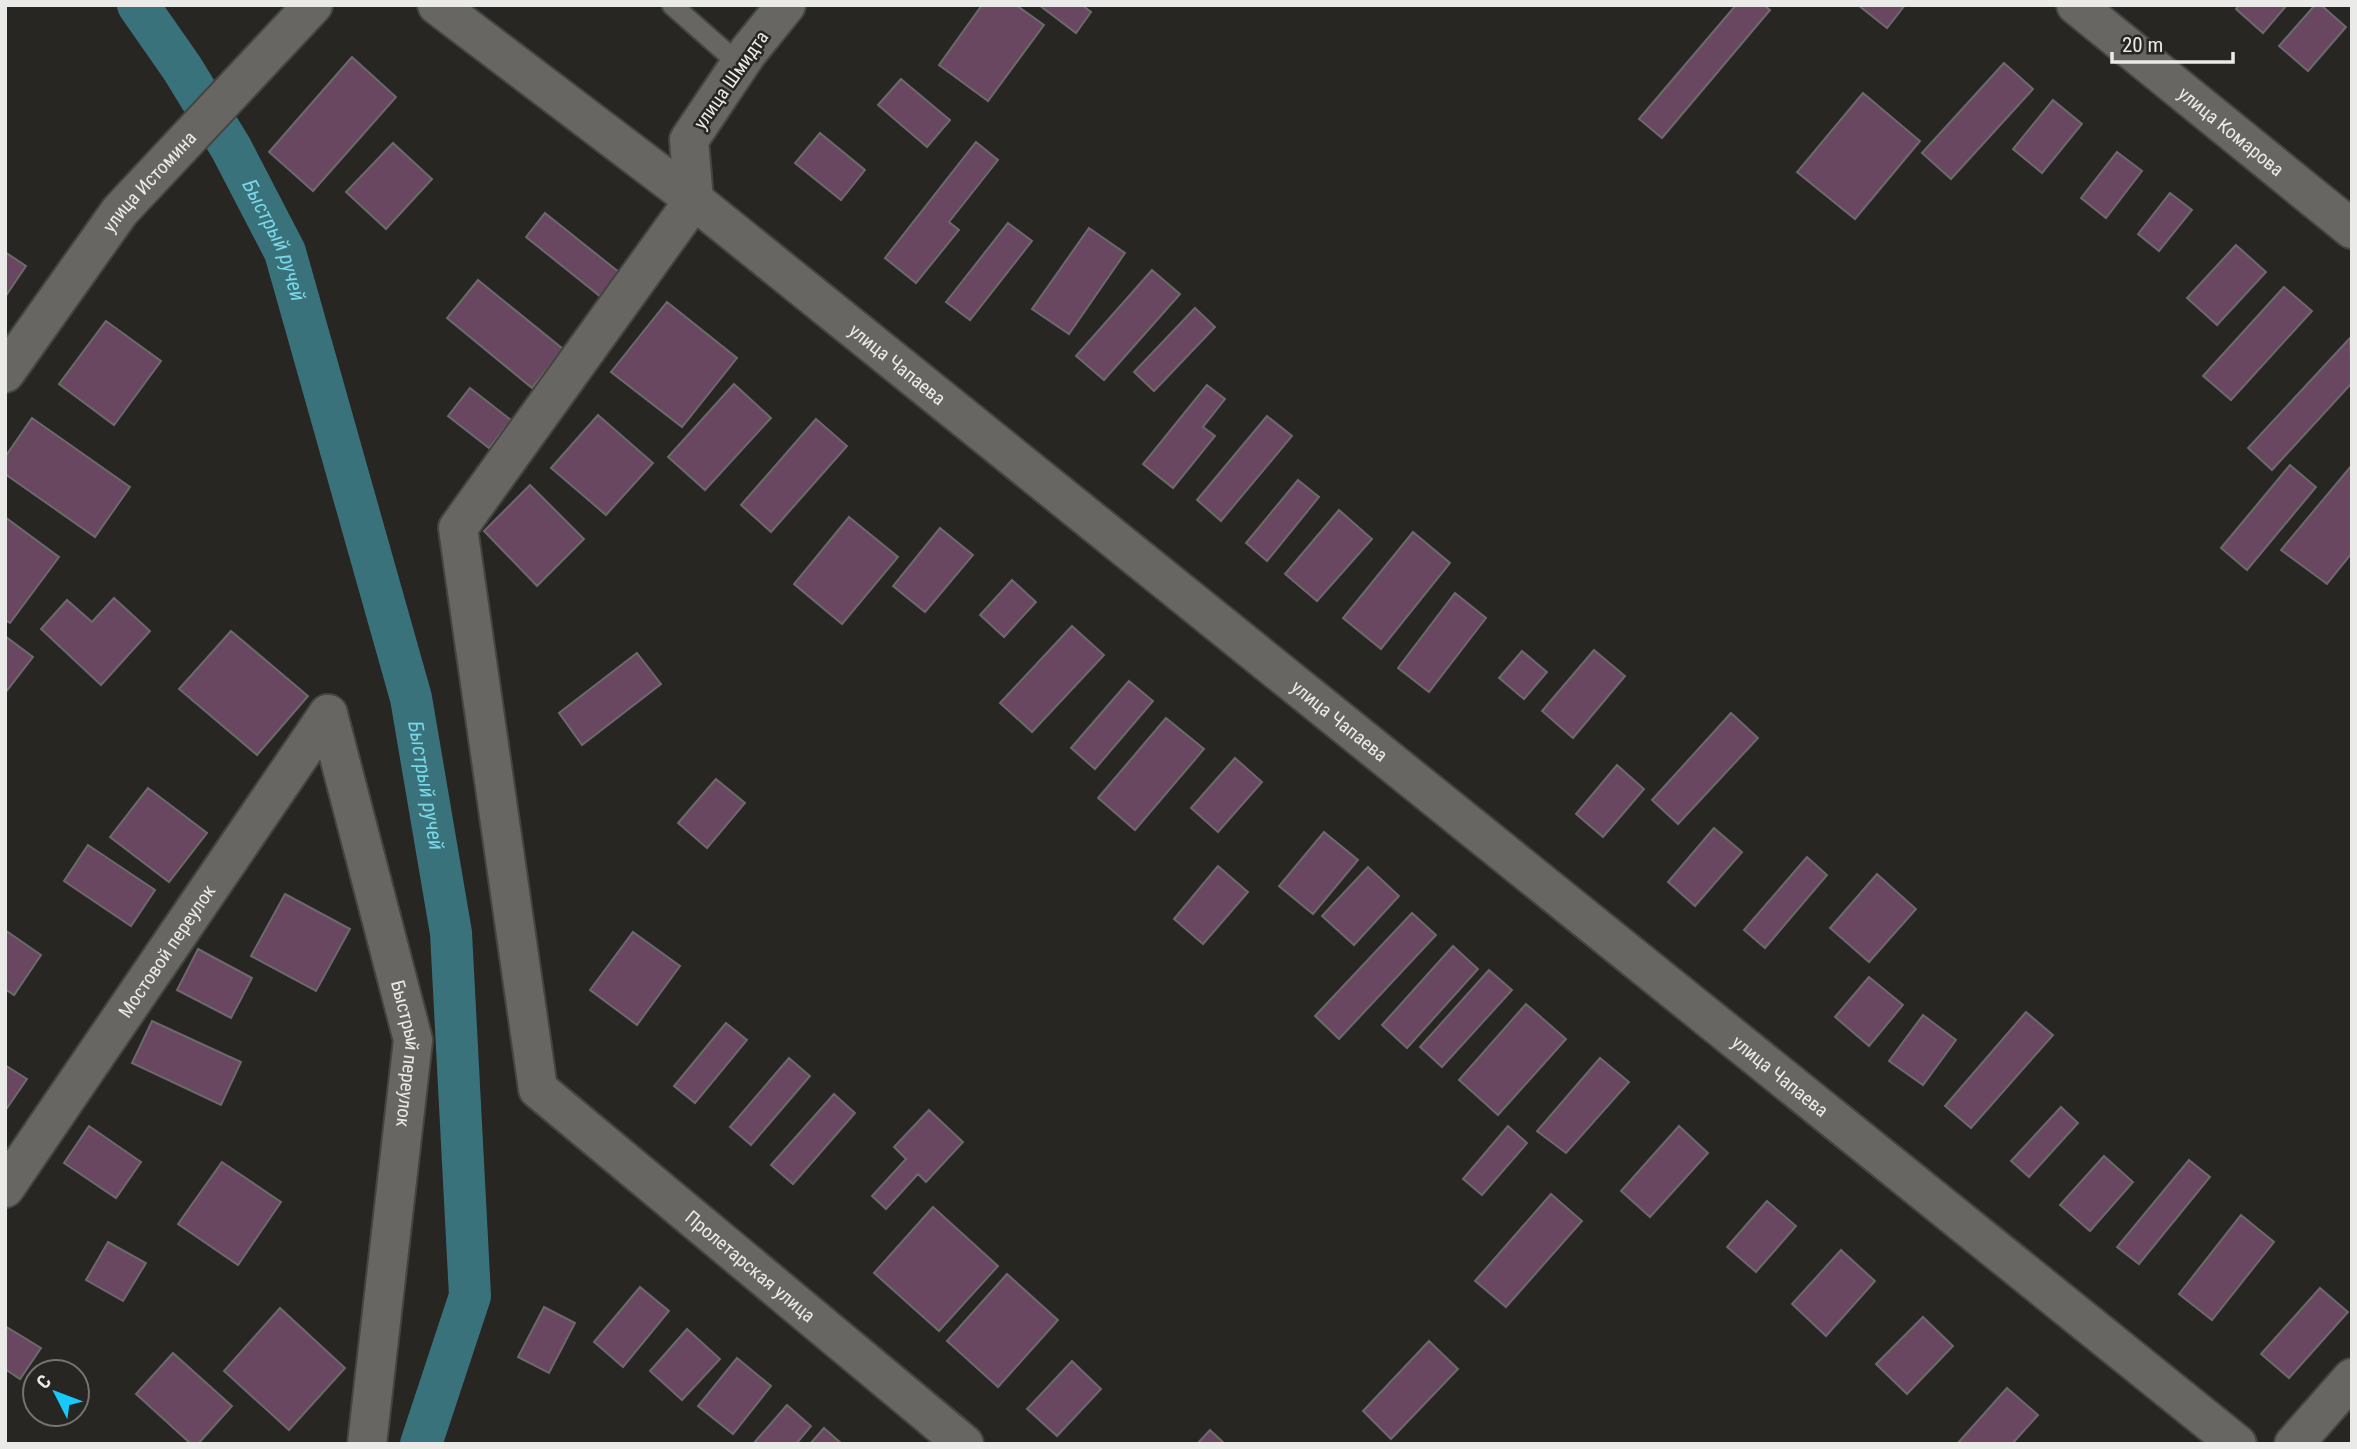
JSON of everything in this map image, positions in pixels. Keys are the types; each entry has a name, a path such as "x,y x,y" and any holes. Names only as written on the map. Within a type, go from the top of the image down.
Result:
{"street":[{"name":"улица Истомина","path":"5,373 120,211 313,5"},
{"name":"улица Чапаева","path":"437,5 694,200 2237,1444"},
{"name":"улица Шмидта","path":"694,200 689,140 740,64 786,5"},
{"name":"улица Комарова","path":"2076,5 2352,229"},
{"name":"Пролетарская улица","path":"694,200 458,528 538,1089 964,1444"},
{"name":"Мостовой переулок","path":"5,1188 328,714"},
{"name":"Быстрый переулок","path":"328,714 413,1040 367,1444"},
{"path":"2294,1444 2352,1378"}],"lane":[{"path":"672,5 740,64"}],"building":[{"path":"982,5 1016,5 1044,25 988,101 939,65"},
{"path":"1039,5 1082,5 1091,12 1076,33"},
{"path":"1736,5 1764,5 1770,10 1662,138 1639,119"},
{"path":"1858,5 1905,5 1887,28"},
{"path":"2239,5 2287,5 2263,33 2236,9"},
{"path":"2315,5 2321,5 2346,27 2308,71 2279,46"},
{"path":"352,57 396,97 313,191 269,152"},
{"path":"2004,63 2033,89 1951,179 1922,153"},
{"path":"901,79 950,120 927,147 878,105"},
{"path":"1863,93 1920,141 1855,219 1797,172"},
{"path":"2053,100 2082,124 2042,173 2013,149"},
{"path":"820,133 865,170 841,200 795,163"},
{"path":"976,142 998,160 949,222 959,230 916,283 885,258"},
{"path":"393,143 432,179 386,229 346,192"},
{"path":"2117,152 2142,171 2106,218 2081,198"},
{"path":"2170,193 2192,210 2159,251 2138,234"},
{"path":"545,213 625,277 606,301 526,237"},
{"path":"1008,223 1032,241 970,320 946,302"},
{"path":"1089,228 1125,253 1069,334 1032,309"},
{"path":"2236,245 2266,272 2217,325 2187,298"},
{"path":"5,252 26,266 5,297"},
{"path":"1152,270 1180,294 1104,380 1076,356"},
{"path":"478,280 563,349 532,388 447,318"},
{"path":"2284,287 2312,311 2231,400 2203,376"},
{"path":"667,302 737,358 682,427 611,372"},
{"path":"1195,308 1215,327 1154,391 1134,372"},
{"path":"106,321 161,361 114,425 59,384"},
{"path":"2350,338 2352,383 2272,470 2248,448"},
{"path":"734,384 771,418 705,490 668,457"},
{"path":"1207,385 1225,399 1203,427 1215,436 1173,488 1143,464"},
{"path":"470,388 511,420 489,448 448,416"},
{"path":"598,415 653,463 606,515 551,468"},
{"path":"1267,416 1292,436 1221,521 1197,500"},
{"path":"32,418 130,487 95,537 5,474 5,457"},
{"path":"816,419 847,446 771,532 741,505"},
{"path":"2290,465 2316,487 2247,570 2221,548"},
{"path":"2352,465 2352,553 2327,584 2281,550"},
{"path":"1298,480 1319,497 1267,561 1246,543"},
{"path":"530,485 584,539 537,586 484,531"},
{"path":"1339,510 1372,539 1317,601 1285,574"},
{"path":"5,517 59,557 10,623 5,620"},
{"path":"849,517 898,557 842,624 794,584"},
{"path":"940,528 973,555 925,612 893,586"},
{"path":"1413,532 1450,563 1381,649 1343,618"},
{"path":"1012,580 1036,602 1004,637 980,615"},
{"path":"1455,593 1486,618 1429,692 1398,668"},
{"path":"114,598 150,631 101,685 41,629 67,600 92,622"},
{"path":"1072,626 1104,655 1032,732 1000,703"},
{"path":"231,631 308,696 257,755 179,689"},
{"path":"5,636 33,657 5,693"},
{"path":"1594,650 1625,676 1573,738 1542,711"},
{"path":"1522,651 1547,672 1524,699 1499,678"},
{"path":"637,653 661,684 582,745 559,713"},
{"path":"1129,681 1153,701 1095,769 1071,748"},
{"path":"1731,713 1758,738 1678,824 1652,800"},
{"path":"1166,718 1204,749 1135,830 1098,798"},
{"path":"1235,758 1262,782 1218,832 1191,808"},
{"path":"1617,765 1644,789 1603,837 1576,814"},
{"path":"716,779 745,803 707,848 678,823"},
{"path":"148,788 207,833 169,882 110,837"},
{"path":"1714,828 1742,852 1695,906 1668,882"},
{"path":"1324,832 1358,860 1313,914 1279,886"},
{"path":"88,845 155,890 131,926 64,881"},
{"path":"1807,857 1827,875 1765,948 1744,930"},
{"path":"1218,866 1248,892 1203,944 1174,919"},
{"path":"1368,867 1399,896 1354,945 1322,916"},
{"path":"1877,874 1916,909 1869,962 1830,928"},
{"path":"285,894 350,929 316,991 251,956"},
{"path":"1412,913 1436,935 1339,1039 1315,1016"},
{"path":"5,930 41,955 14,995 5,989"},
{"path":"633,932 680,966 637,1025 590,990"},
{"path":"1453,946 1478,969 1407,1048 1382,1025"},
{"path":"198,949 252,978 231,1018 177,990"},
{"path":"1489,970 1512,990 1442,1067 1420,1047"},
{"path":"1869,977 1903,1005 1869,1046 1835,1017"},
{"path":"1526,1004 1566,1039 1498,1115 1459,1080"},
{"path":"2026,1012 2053,1035 1971,1128 1945,1106"},
{"path":"1923,1015 1956,1040 1923,1085 1889,1061"},
{"path":"152,1021 241,1062 221,1105 132,1063"},
{"path":"726,1023 747,1040 695,1103 674,1086"},
{"path":"789,1058 810,1076 751,1145 730,1127"},
{"path":"1600,1058 1629,1082 1566,1153 1537,1131"},
{"path":"5,1065 27,1079 5,1111"},
{"path":"834,1094 855,1113 793,1184 771,1165"},
{"path":"2061,1107 2078,1123 2029,1177 2011,1161"},
{"path":"929,1110 963,1142 926,1182 918,1174 886,1209 872,1196 906,1159 894,1147"},
{"path":"89,1126 141,1162 116,1198 64,1163"},
{"path":"1508,1126 1527,1143 1482,1195 1463,1179"},
{"path":"1679,1126 1708,1153 1650,1217 1621,1191"},
{"path":"2104,1156 2133,1182 2090,1231 2060,1205"},
{"path":"2189,1160 2210,1177 2139,1264 2117,1247"},
{"path":"222,1162 281,1202 238,1265 178,1224"},
{"path":"1551,1194 1582,1221 1506,1307 1475,1281"},
{"path":"1767,1201 1796,1226 1756,1272 1727,1247"},
{"path":"933,1207 998,1266 939,1331 874,1273"},
{"path":"2241,1215 2274,1242 2212,1320 2179,1294"},
{"path":"108,1242 146,1263 123,1301 86,1280"},
{"path":"1841,1250 1875,1281 1826,1336 1792,1304"},
{"path":"1007,1274 1058,1320 998,1387 947,1341"},
{"path":"640,1287 669,1311 623,1367 594,1342"},
{"path":"2320,1288 2348,1312 2289,1378 2261,1354"},
{"path":"544,1307 575,1323 549,1373 518,1357"},
{"path":"280,1308 345,1368 289,1430 224,1371"},
{"path":"1923,1317 1953,1346 1907,1394 1876,1364"},
{"path":"5,1326 41,1348 34,1358 21,1358 20,1379 5,1369"},
{"path":"687,1329 720,1359 682,1400 650,1371"},
{"path":"1429,1341 1458,1369 1391,1439 1363,1411"},
{"path":"173,1353 232,1406 198,1444 191,1444 136,1394"},
{"path":"737,1358 771,1386 733,1434 698,1406"},
{"path":"1072,1361 1101,1389 1057,1436 1027,1409"},
{"path":"2007,1388 2038,1415 2012,1444 1957,1444"},
{"path":"787,1405 811,1426 796,1444 753,1444"},
{"path":"824,1428 842,1444 810,1444"},
{"path":"1210,1430 1225,1444 1197,1444"}],"waterway":[{"name":"Быстрый ручей","path":"138,5 182,68 231,148 285,252 411,698 451,933 470,1296 421,1444"}]}
